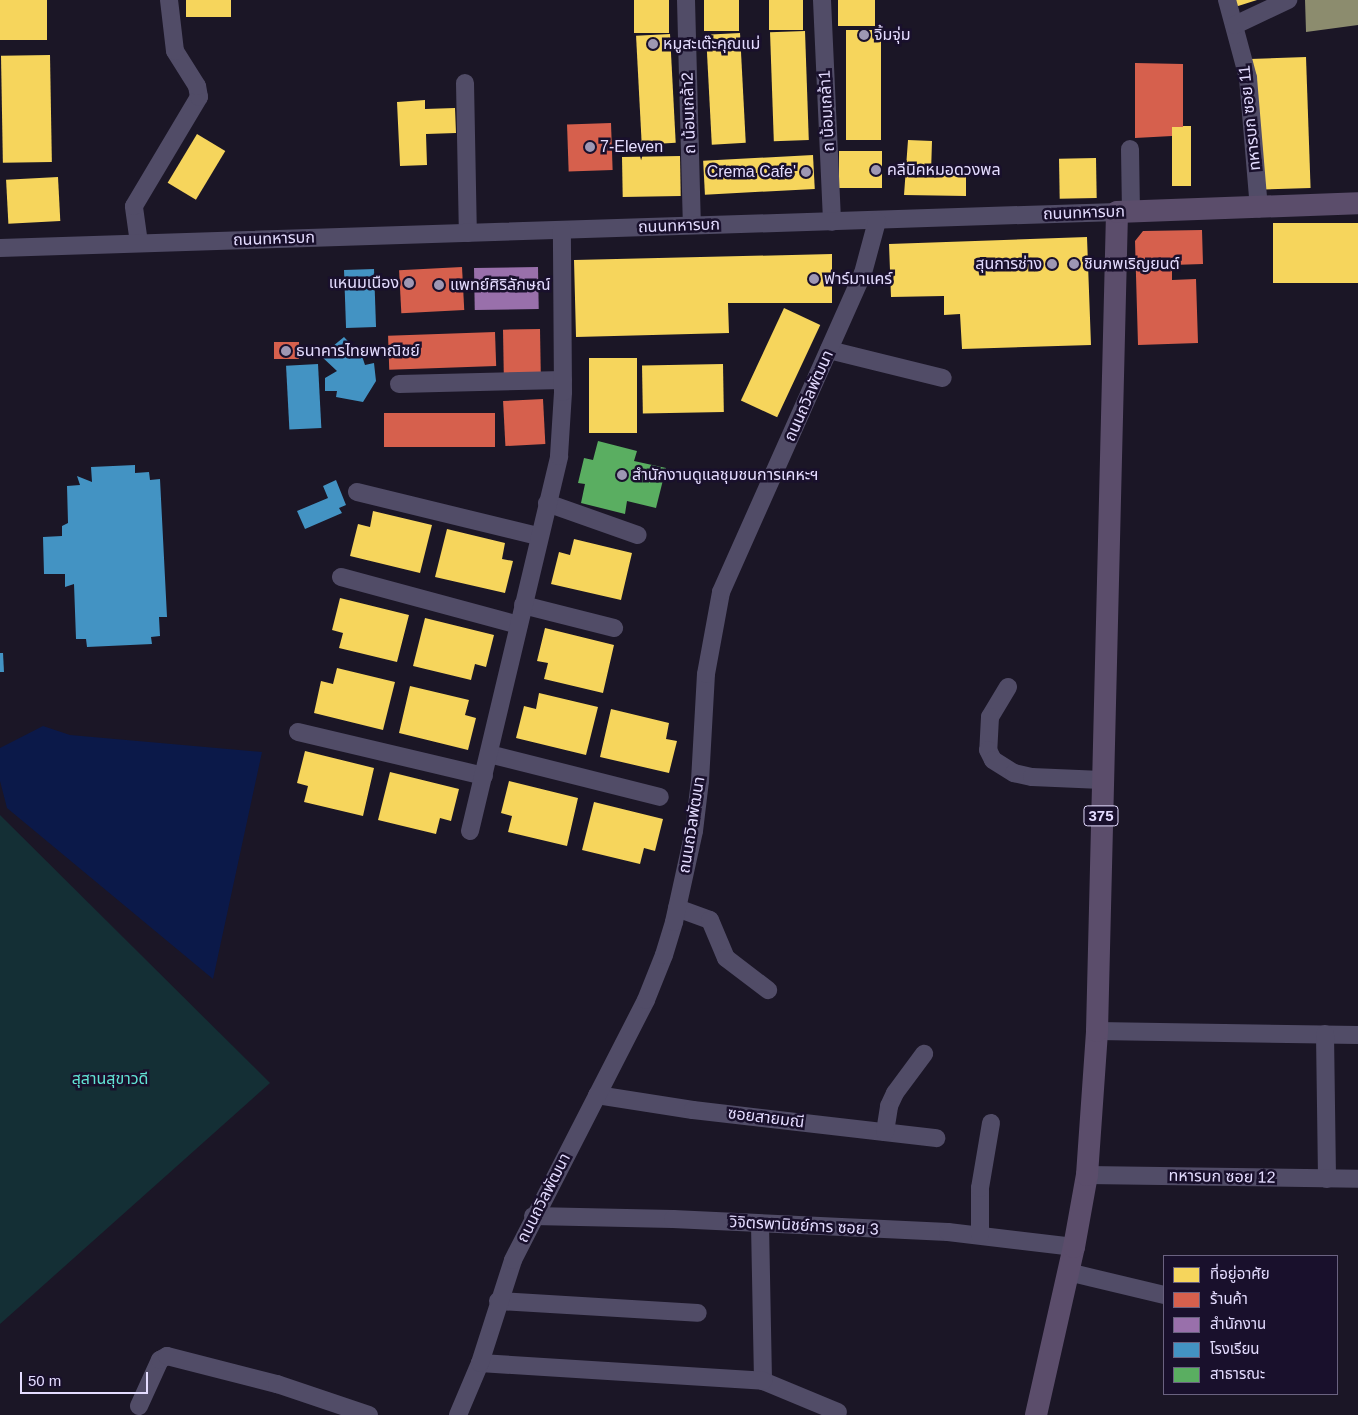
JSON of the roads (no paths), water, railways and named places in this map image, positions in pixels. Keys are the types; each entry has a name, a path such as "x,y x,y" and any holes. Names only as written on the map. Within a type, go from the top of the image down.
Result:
{"main road":[{"name":"ถนนทหารบก","path":"1124,212 1259,209 1358,203"},
{"name":"375","path":"1036,1415 1074,1247 1087,1175 1097,1031 1102,780 1124,212"}],"street":[{"path":"139,243 134,206 199,97 197,86 175,52 169,0"},
{"name":"ถ น้อมเกล้า2","path":"686,0 692,225"},
{"name":"ถ น้อมเกล้า1","path":"822,0 832,222"},
{"name":"ทหารบก ซอย 11","path":"1227,0 1248,78 1259,209"},
{"path":"1235,25 1288,0"},
{"path":"465,83 468,233"},
{"path":"1124,212 1130,148"},
{"name":"ถนนทหารบก","path":"0,248 1124,212"},
{"name":"ถนนถวิลพัฒนา","path":"458,1415 480,1363 498,1301 533,1216 646,1000 677,908 698,803 706,674 721,592 863,273 877,221"},
{"path":"470,831 558,456 563,380 562,230"},
{"path":"829,350 943,378"},
{"path":"399,384 563,380"},
{"path":"357,492 538,536"},
{"path":"547,503 638,535"},
{"path":"341,578 519,625"},
{"path":"523,605 614,628"},
{"path":"1008,687 990,717 988,750 993,760 1014,773 1032,777 1102,780"},
{"path":"298,732 484,776"},
{"path":"488,754 660,797"},
{"path":"677,908 710,920 726,958 768,990"},
{"path":"1097,1031 1358,1035"},
{"path":"1325,1034 1327,1179"},
{"path":"885,1132 889,1106 895,1093 924,1054"},
{"name":"ซอยสายมณี","path":"597,1095 936,1138"},
{"path":"980,1236 980,1188 992,1123"},
{"name":"ทหารบก ซอย 12","path":"1087,1175 1358,1179"},
{"name":"วิจิตรพานิชย์การ ซอย 3","path":"533,1216 760,1224 980,1236 1074,1247"},
{"path":"760,1224 763,1381"},
{"path":"1068,1272 1163,1295"},
{"path":"498,1301 698,1313"},
{"path":"139,1406 160,1360 167,1356 277,1384 369,1415"},
{"path":"480,1363 763,1381 838,1414"}],"water":[{"path":"43,726 70,735 262,752 213,979 7,808 0,781 0,748"}],"place":[{"name":"จิ้มจุ่ม","path":"864,35"},
{"name":"หมูสะเต๊ะคุณแม่","path":"653,44"},
{"name":"7-Eleven","path":"590,147"},
{"name":"คลีนิคหมอดวงพล","path":"876,170"},
{"name":"Crema Cafe'","path":"806,172"},
{"name":"สุนการช่าง","path":"1052,264"},
{"name":"ชินภพเริญยนต์","path":"1074,264"},
{"name":"ฟาร์มาแคร์","path":"814,279"},
{"name":"แหนมเนือง","path":"409,283"},
{"name":"แพทย์ศิริลักษณ์","path":"439,285"},
{"name":"ธนาคารไทยพาณิชย์","path":"286,351"},
{"name":"สำนักงานดูแลชุมชนการเคหะฯ","path":"622,475"}],"park label":[{"name":"สุสานสุขาวดี","path":"110,1079"}]}
